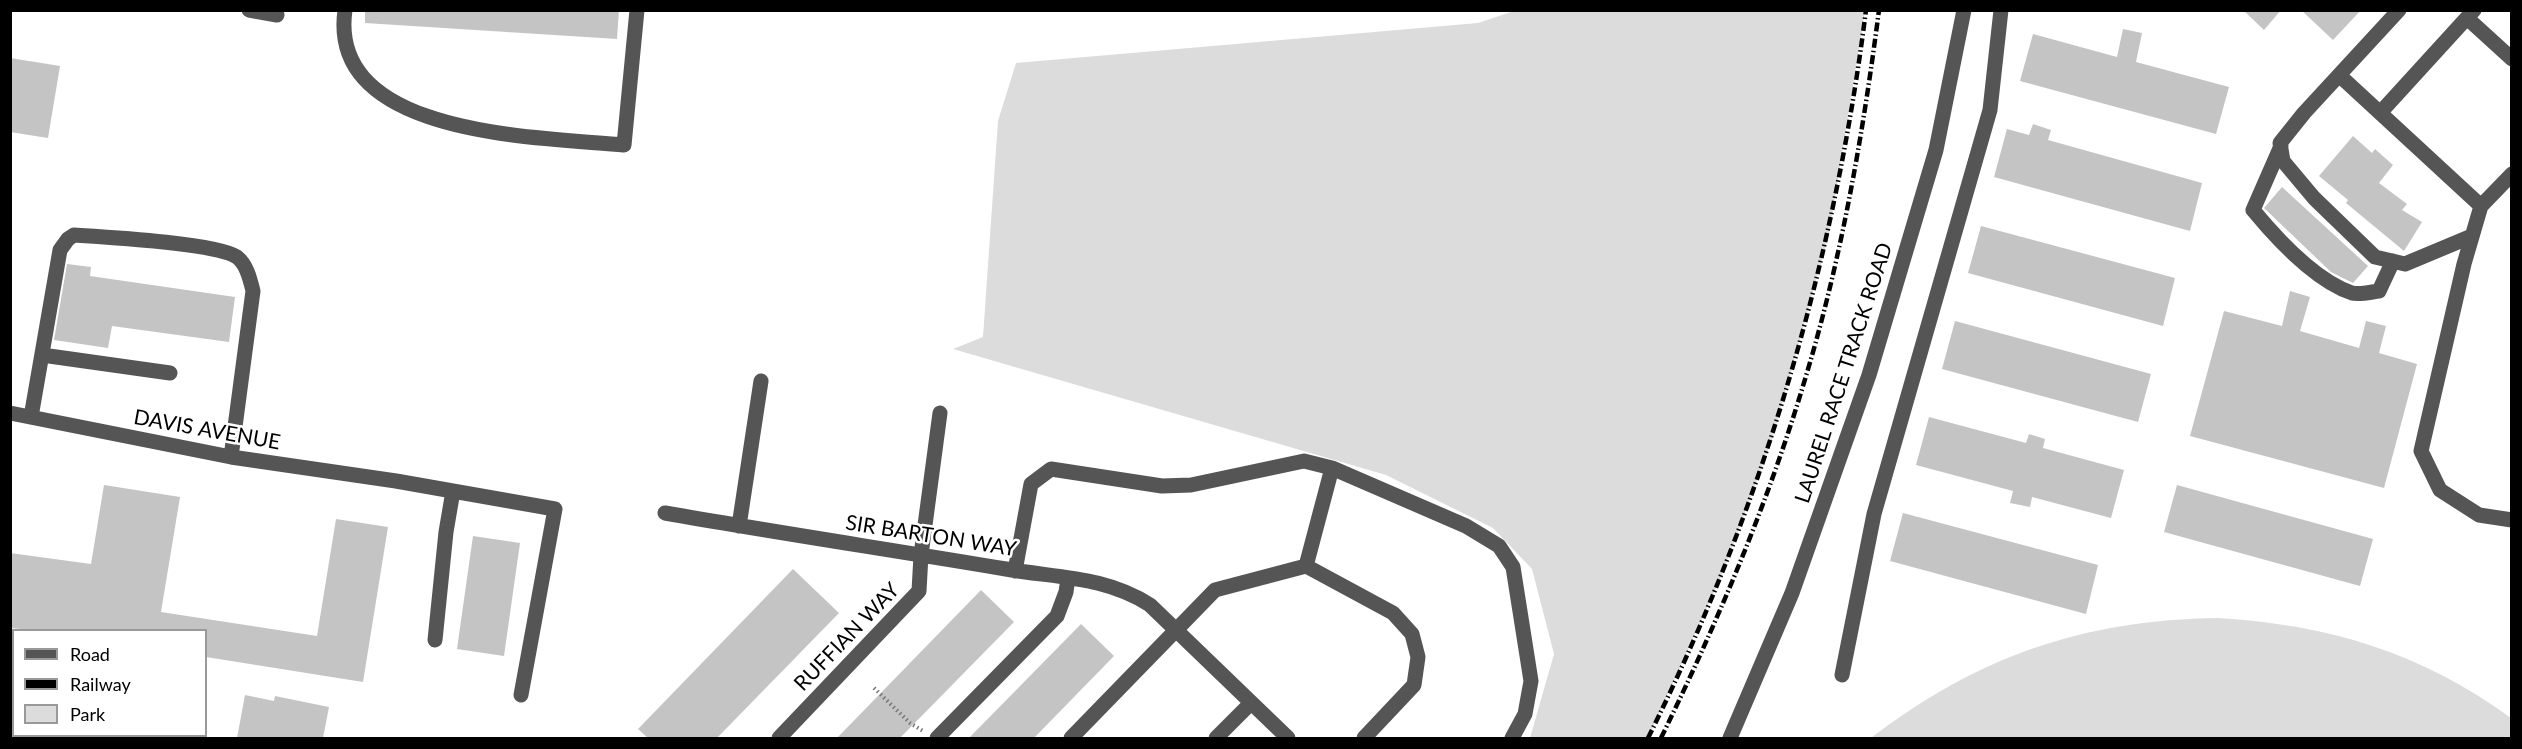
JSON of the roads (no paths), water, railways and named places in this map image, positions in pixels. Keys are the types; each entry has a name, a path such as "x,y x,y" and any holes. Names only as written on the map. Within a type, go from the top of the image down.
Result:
{"street":[{"path":"249,10 277,15"},
{"path":"345,10 346,46 354,66 370,85 405,108 468,129 624,145 637,10"},
{"name":"LAUREL RACE TRACK ROAD","path":"1730,738 1792,593 1869,375 1936,150 1964,10"},
{"path":"1842,675 1874,514 1990,110 2001,10"},
{"path":"2393,261 2379,291 2353,294 2312,270 2253,210 2281,146 2280,143 2304,113 2399,10"},
{"path":"2380,113 2470,14 2511,59"},
{"path":"2339,75 2481,206"},
{"path":"2281,146 2283,161 2314,198 2375,257 2405,264 2472,236"},
{"path":"2511,174 2481,206 2421,451 2440,490 2479,515 2511,520"},
{"path":"31,417 60,250 68,238 74,235 223,252 238,258 249,277 253,300 231,457"},
{"path":"42,355 170,373"},
{"path":"739,526 761,381"},
{"name":"DAVIS AVENUE","path":"10,413 231,457 396,481 555,509 521,695"},
{"name":"RUFFIAN WAY","path":"779,738 919,591 921,555 940,413"},
{"path":"1016,571 1030,484 1051,469 1162,486 1191,485 1304,461 1332,468 1466,526 1499,546 1513,567 1531,681 1525,714 1512,738"},
{"path":"1306,566 1332,468"},
{"path":"435,640 446,532 453,491"},
{"name":"SIR BARTON WAY","path":"665,513 1016,571 1107,583 1128,591 1150,605 1288,738"},
{"path":"1071,738 1215,590 1306,566 1393,613 1412,634 1418,657 1414,685 1364,738"},
{"path":"932,737 1057,616 1066,592 1068,578"},
{"path":"1216,738 1251,702"},
{"path":"107,737 124,738"}],"railway":[{"path":"1648,738 1689,651 1726,564 1759,474 1788,384 1813,292 1834,199 1852,105 1866,10"},
{"path":"1661,738 1741,560 1776,469 1806,376 1841,240 1866,103 1879,10"}]}
